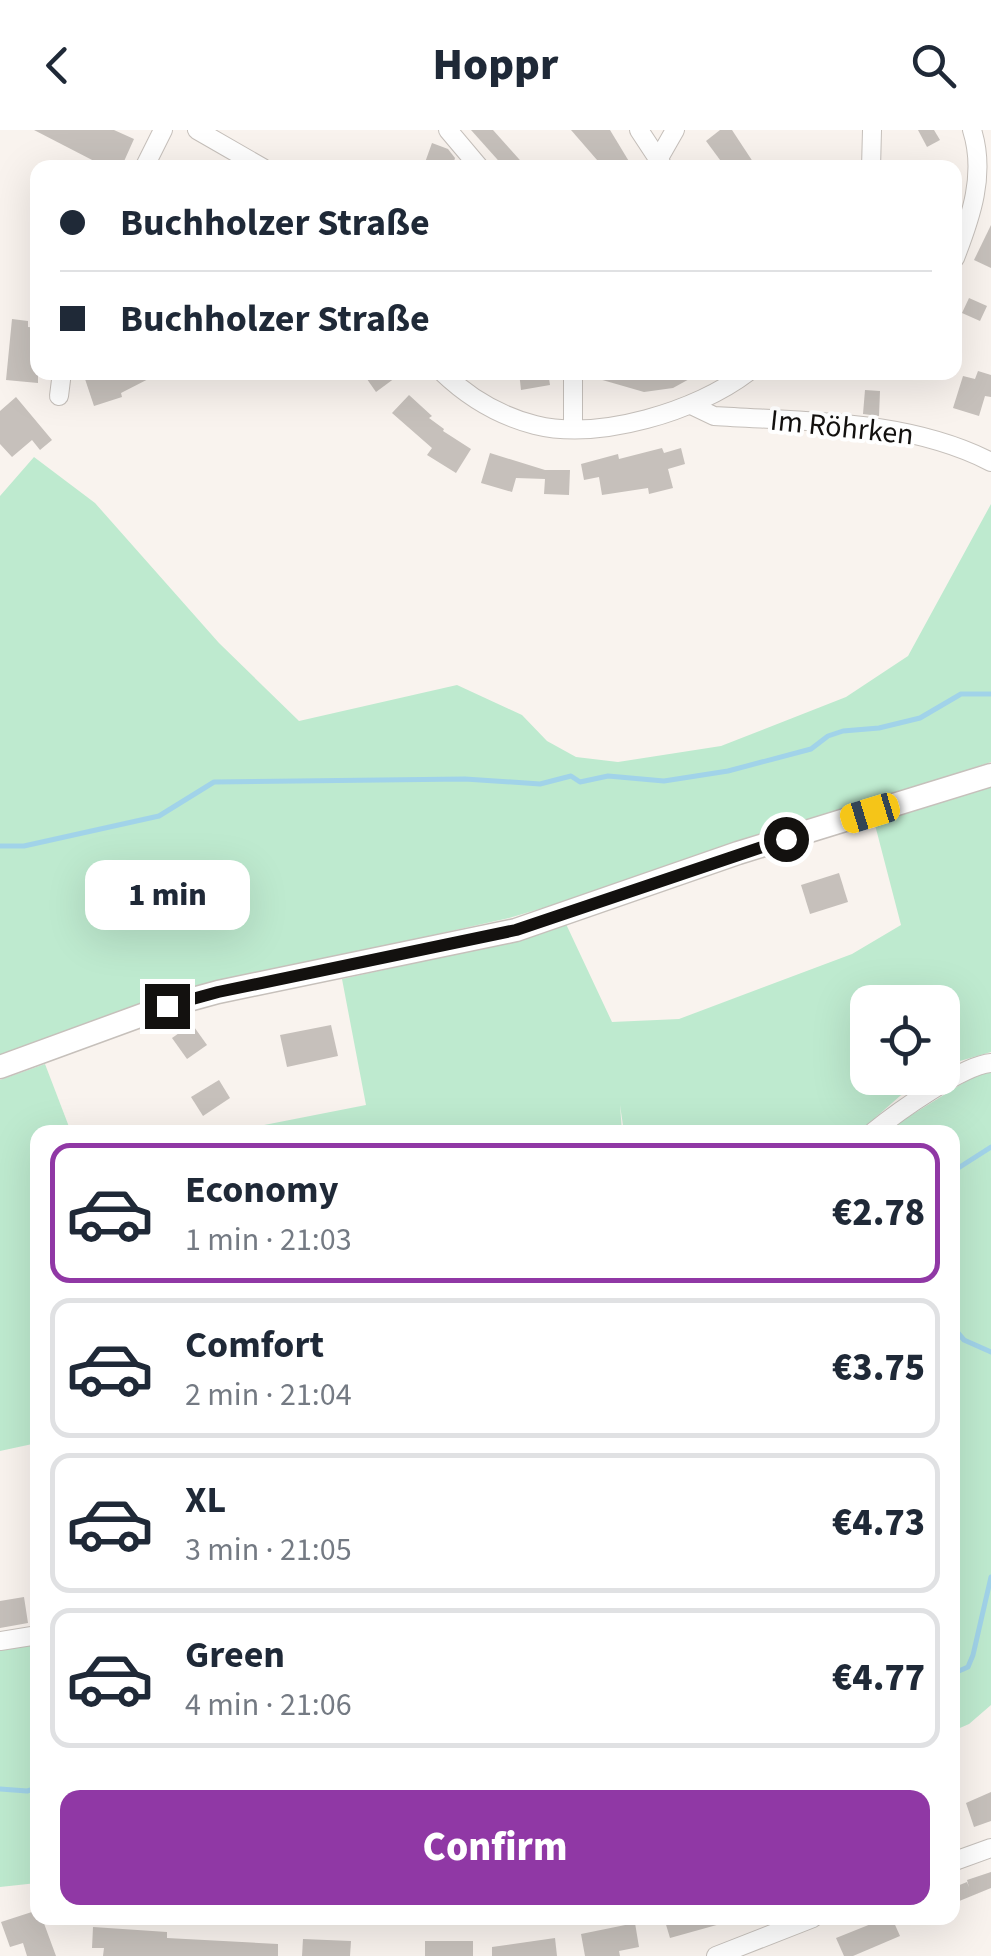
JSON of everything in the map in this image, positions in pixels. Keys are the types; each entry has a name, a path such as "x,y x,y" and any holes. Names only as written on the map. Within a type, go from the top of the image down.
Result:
{"street":[{"path":"148,160 163,130"},
{"path":"198,130 249,160"},
{"path":"448,130 473,160"},
{"path":"640,130 660,160"},
{"path":"663,160 674,130"},
{"path":"871,160 872,130"},
{"path":"962,240 971,218 978,179 977,145 972,130"},
{"path":"59,396 61,380"},
{"name":"Im Röhrken","path":"450,380 463,392 508,417 540,427 573,428 627,424 691,405 737,380"},
{"path":"573,428 574,380"},
{"name":"Im Röhrken","path":"691,405 714,416 912,432 946,441 991,462"},
{"path":"0,1067 167,1006 218,992 516,930 738,853 991,774"},
{"path":"882,1125 961,1072 991,1063"},
{"path":"0,1641 30,1636"},
{"path":"960,1859 991,1848"},
{"path":"716,1956 795,1925"}],"green space":[{"path":"34,457 95,503 219,643 299,721 457,685 522,715 547,741 576,757 618,762 721,746 846,697 908,656 991,504 991,762 570,900 509,918 157,997 0,1056 0,496"},
{"path":"991,783 991,1052 960,1061 960,985 850,985 850,1095 902,1095 867,1125 623,1125 620,1105 621,1125 264,1125 366,1105 342,979 514,941 566,924 612,1022 679,1019 852,954 901,925 874,821"},
{"path":"45,1064 68,1125 30,1125 30,1445 0,1451 0,1080"},
{"path":"981,1072 991,1073 991,1705 960,1728 960,1125 895,1125 944,1095 960,1095 960,1085"},
{"path":"30,1641 30,1884 0,1887 0,1647"}],"building":[{"path":"34,130 114,130 134,139 125,160 92,160"},
{"path":"471,130 493,130 520,160 498,160"},
{"path":"571,130 610,130 628,160 597,160"},
{"path":"720,130 732,130 752,160 720,160 706,141"},
{"path":"918,130 934,130 940,140 927,147"},
{"path":"432,143 448,149 455,158 454,160 426,160"},
{"path":"991,225 991,268 974,260"},
{"path":"969,298 987,306 980,321 962,313"},
{"path":"12,319 28,321 30,380 38,383 6,380"},
{"path":"978,371 991,375 991,397 985,396 979,416 953,408 963,376 975,379"},
{"path":"85,380 146,380 121,393 122,397 94,406"},
{"path":"368,380 392,380 376,392"},
{"path":"520,380 549,380 550,385 521,390"},
{"path":"602,380 688,380 673,388 644,392"},
{"path":"865,390 880,391 879,416 863,414"},
{"path":"409,395 443,431 471,449 456,473 427,455 432,448 392,413"},
{"path":"16,397 52,440 40,450 32,440 12,457 0,444 0,411"},
{"path":"662,448 664,453 681,448 685,464 668,469 673,488 649,494 648,488 602,495 599,477 584,480 581,464"},
{"path":"490,453 545,470 570,470 569,495 544,494 545,479 516,478 512,492 481,483"},
{"path":"839,873 848,902 810,914 801,885"},
{"path":"192,1024 207,1045 187,1059 172,1038"},
{"path":"331,1025 338,1056 287,1067 280,1035"},
{"path":"219,1080 230,1098 203,1116 191,1097"},
{"path":"24,1597 28,1623 0,1628 0,1601"},
{"path":"991,1792 991,1821 974,1827 966,1803"},
{"path":"991,1872 991,1888 960,1901 960,1885 967,1882 969,1887 967,1880"},
{"path":"30,1913 30,1925 45,1925 56,1956 27,1956 23,1943 10,1947 1,1922"},
{"path":"635,1925 639,1947 619,1951 620,1956 585,1956 581,1934"},
{"path":"666,1925 717,1925 670,1938"},
{"path":"868,1925 895,1925 900,1936 853,1956 844,1956 836,1938"},
{"path":"93,1927 167,1932 167,1938 278,1944 278,1956 103,1956 104,1948 92,1948"},
{"path":"555,1938 557,1956 492,1956 492,1947"},
{"path":"303,1939 351,1941 350,1956 302,1956"},
{"path":"425,1941 473,1941 473,1956 425,1956"}],"waterway":[{"path":"0,846 24,846 159,816 214,782 465,779 540,784 571,776 580,782 608,776 664,781 728,771 811,749 843,731 879,728 920,718 961,694 991,694"},
{"path":"960,1167 991,1147"},
{"path":"960,1335 991,1352"},
{"path":"960,1670 968,1667 973,1655 991,1577"},
{"path":"0,1789 30,1790"}],"route":[{"path":"167,1006 516,930 786,839"}]}
